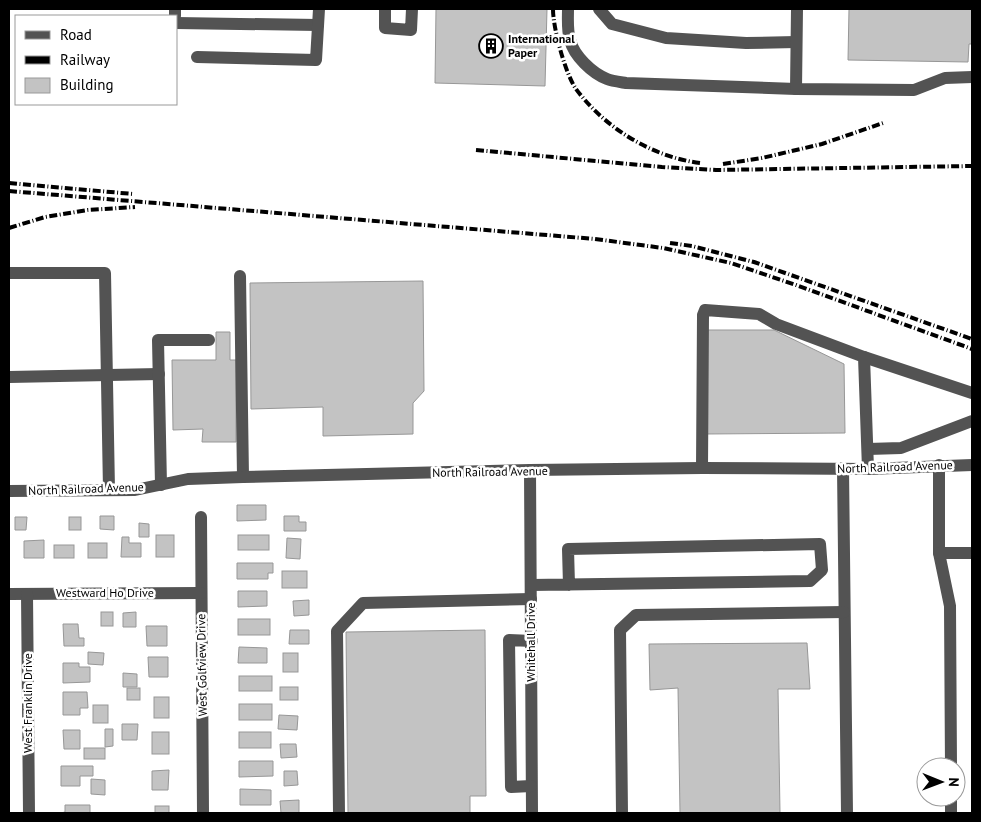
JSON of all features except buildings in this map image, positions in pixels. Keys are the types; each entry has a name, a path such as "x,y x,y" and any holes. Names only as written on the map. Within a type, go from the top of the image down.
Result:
{"street":[{"path":"197,57 316,60 319,9"},
{"path":"385,9 385,28 411,30 412,9"},
{"path":"568,9 567,26 570,42 578,55 593,72 608,80 796,89 914,90 945,78 972,77"},
{"path":"599,9 612,24 666,38 746,43 796,42"},
{"path":"796,89 797,9"},
{"path":"178,23 318,25"},
{"path":"9,273 106,273 109,490"},
{"path":"240,276 242,477"},
{"path":"702,468 703,315 705,310 760,314 776,324 864,357 972,393"},
{"path":"161,485 158,340 208,340"},
{"path":"864,357 868,469"},
{"path":"9,377 159,374"},
{"path":"868,449 901,448 972,421"},
{"name":"North Railroad Avenue","path":"9,491 135,490 188,479 242,477 530,470 868,469 972,464"},
{"path":"939,465 939,553 950,606 950,757"},
{"path":"843,468 847,813"},
{"name":"Whitehall Drive","path":"530,470 532,813"},
{"name":"West Golfview Drive","path":"201,518 203,813"},
{"path":"531,585 569,585 810,581 822,570 820,544 568,549 569,585"},
{"path":"939,553 972,553"},
{"name":"Westward Ho Drive","path":"9,594 202,593"},
{"name":"West Franklin Drive","path":"27,594 29,813"},
{"path":"339,813 337,631 363,603 531,599"},
{"path":"622,813 620,630 636,614 844,612"},
{"path":"531,786 511,786 509,640 532,641"}],"railway":[{"path":"553,9 557,38 564,62 576,89 588,103 615,128 647,147 682,160 700,163"},
{"path":"723,164 762,158 822,144 883,123"},
{"path":"476,150 716,170 972,166"},
{"path":"9,183 133,194"},
{"path":"9,191 595,239 663,248 731,263 972,349"},
{"path":"9,228 45,217 88,210 135,207"},
{"path":"670,243 692,246 754,262 972,339"}],"place":[{"name":"International Paper","path":"491,46"}]}
